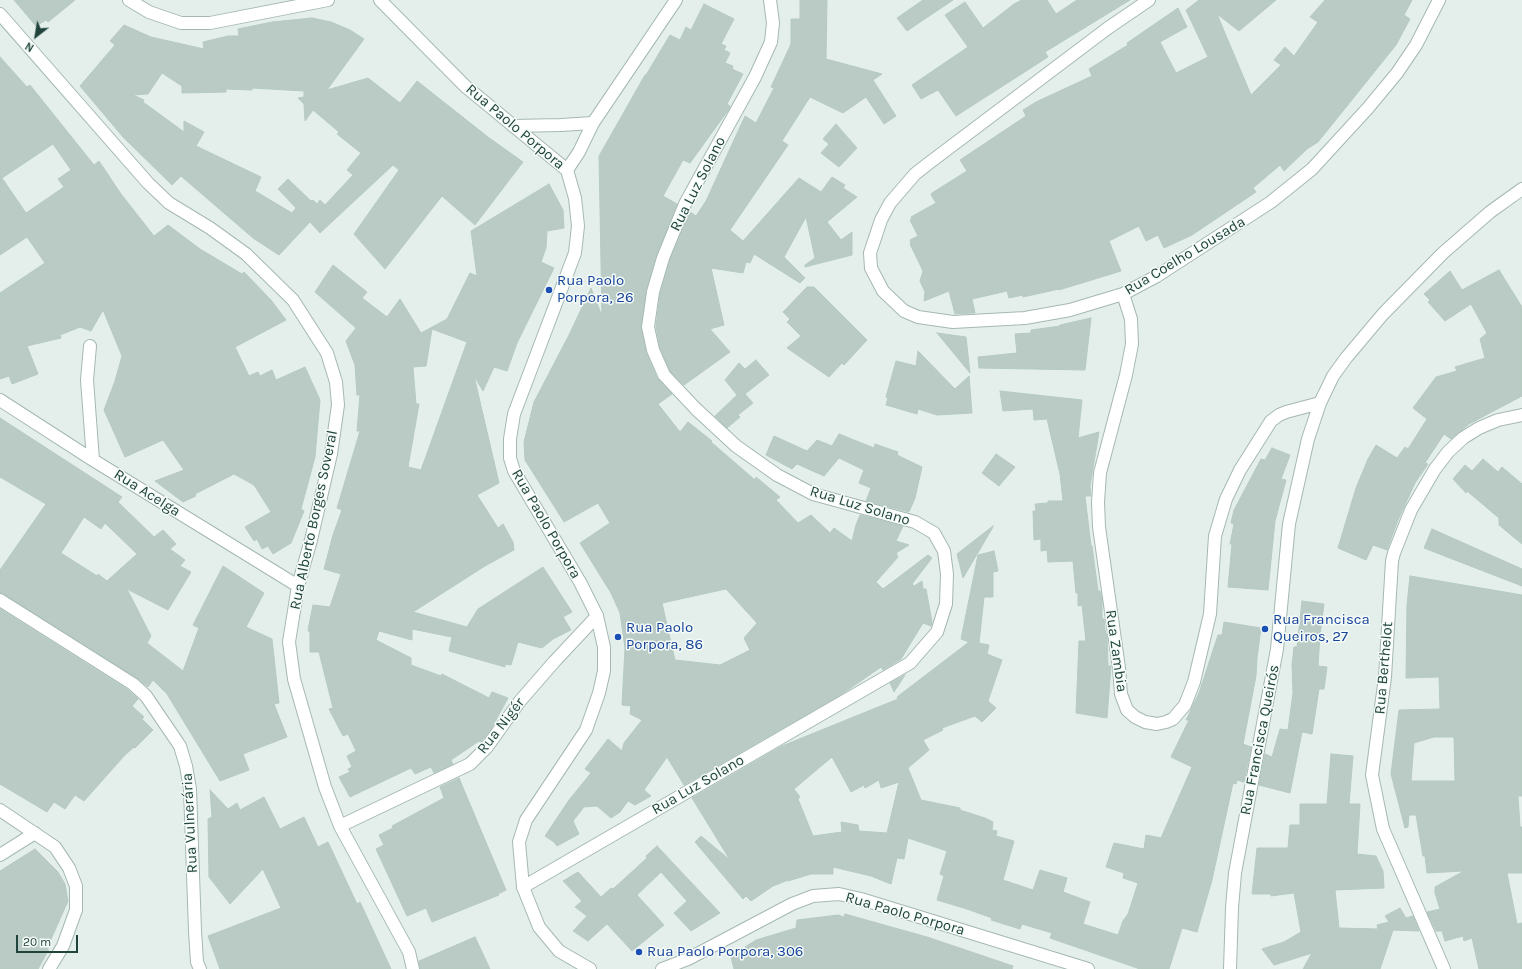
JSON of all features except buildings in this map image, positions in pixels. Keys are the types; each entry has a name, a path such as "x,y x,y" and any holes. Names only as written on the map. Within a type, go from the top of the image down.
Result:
{"street":[{"path":"129,0 149,12 181,23 203,23 328,0"},
{"name":"Rua Paolo Porpora","path":"380,0 465,86 567,170 576,205 578,226 575,253 514,414 510,439 510,458 514,471 580,582 597,616 604,647 604,671 599,693 586,730 526,820 519,842 523,887 539,927 559,951 590,969"},
{"path":"567,170 579,152 593,123 676,0"},
{"name":"Rua Luz Solano","path":"523,887 910,663 937,632 946,604 947,574 944,551 934,533 915,522 813,494 777,475 736,446 696,408 664,375 653,350 648,327 653,292 663,258 685,204 755,77 771,42 773,23 770,0"},
{"name":"Rua Coelho Lousada","path":"1149,0 1108,28 915,174 890,203 881,220 870,252 871,268 883,290 904,311 918,317 953,322 1025,318 1070,310 1123,294 1157,276 1271,202 1312,169 1368,108 1397,73 1416,45 1440,0"},
{"name":"Rua Alberto Borges Soveral","path":"0,14 148,183 169,203 210,228 246,254 293,300 327,354 336,382 338,405 331,454 311,540 298,586 289,642 294,679 325,787 340,826 409,952 413,969"},
{"path":"513,126 593,123"},
{"name":"Rua Francisca Queirós","path":"1230,969 1232,908 1236,873 1277,649 1290,524 1308,439 1320,403 1333,376 1383,314 1453,244 1490,212 1522,190"},
{"name":"Rua Zambia","path":"1123,294 1131,319 1132,344 1126,375 1100,473 1098,502 1099,527 1119,668 1121,694 1127,710 1135,717 1145,722 1157,724 1166,722 1174,719 1185,705 1192,691 1198,670 1210,614 1215,536 1226,499 1240,470 1271,421 1286,412 1320,403"},
{"path":"90,346 86,380 93,460"},
{"name":"Rua Acelga","path":"0,400 93,460 298,586"},
{"name":"Rua Berthelot","path":"1444,969 1383,829 1372,775 1385,677 1392,562 1394,553 1411,510 1435,469 1448,452 1463,438 1479,428 1498,420 1522,415"},
{"name":"Rua Vulnerária","path":"0,600 133,684 146,696 180,746 186,766 190,789 195,931 197,962 200,969"},
{"name":"Rua Nigér","path":"340,826 470,764 487,747 520,701 597,616"},
{"path":"0,810 55,847 69,868 76,886 76,910 63,946 49,969"},
{"path":"0,855 35,833"},
{"name":"Rua Paolo Porpora","path":"662,969 688,960 792,904 813,896 839,894 861,899 1088,969"}],"place":[{"name":"Rua Paolo Porpora, 26","path":"549,290"},
{"name":"Rua Francisca Queiros, 27","path":"1265,629"},
{"name":"Rua Paolo Porpora, 86","path":"618,637"},
{"name":"Rua Paolo Porpora, 306","path":"639,952"}]}
